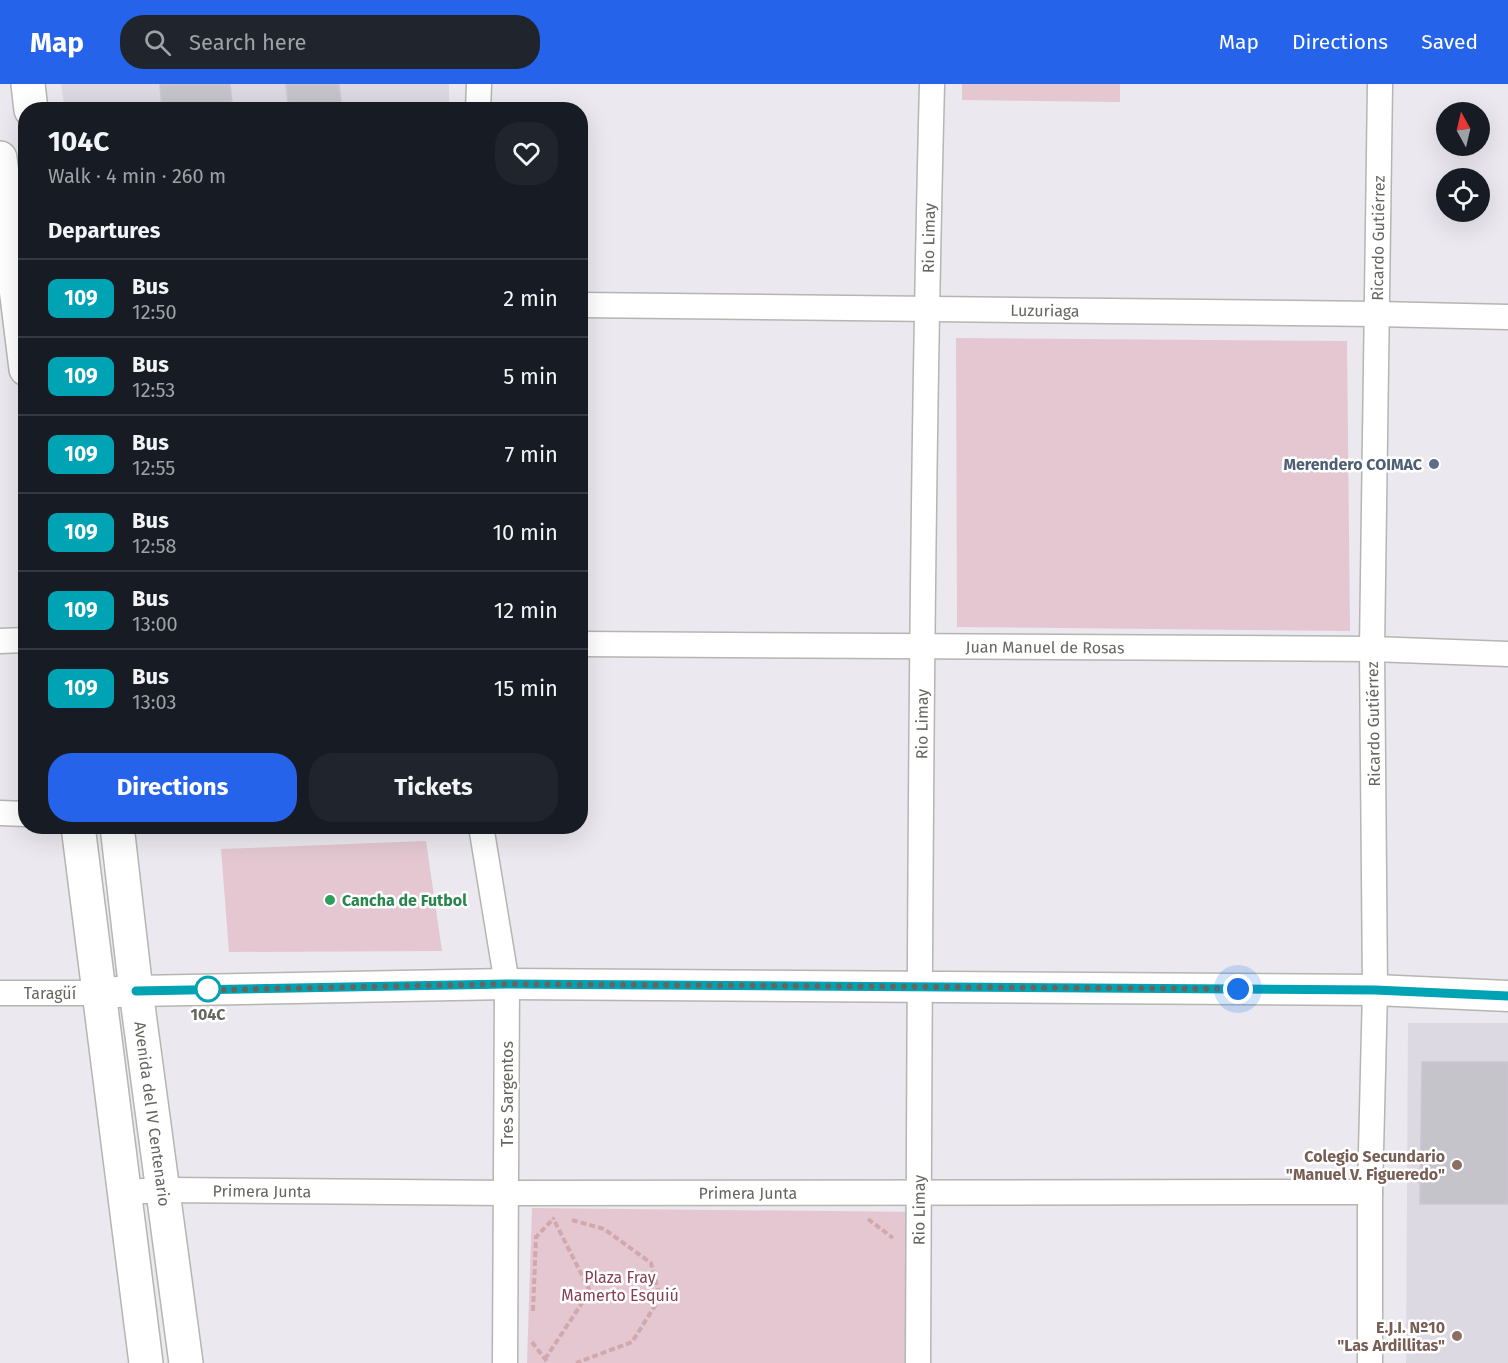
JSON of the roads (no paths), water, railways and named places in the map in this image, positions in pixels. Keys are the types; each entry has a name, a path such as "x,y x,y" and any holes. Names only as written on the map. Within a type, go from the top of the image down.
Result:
{"main road":[{"path":"28,84 30,102"},
{"path":"0,158 18,322"},
{"path":"79,834 146,1363"},
{"name":"Avenida del IV Centenario","path":"118,834 136,991 186,1363"}],"street":[{"path":"478,84 478,102"},
{"name":"Rio Limay","path":"918,1363 921,647 932,84"},
{"name":"Ricardo Gutiérrez","path":"1370,1363 1370,1192 1375,990 1372,649 1380,84"},
{"name":"Luzuriaga","path":"588,305 1508,317"},
{"path":"0,640 18,640"},
{"name":"Juan Manuel de Rosas","path":"588,645 1372,649 1508,654"},
{"path":"0,813 18,814"},
{"name":"Tres Sargentos","path":"482,834 507,984 505,1363"},
{"path":"100,993 507,984 1375,990 1508,996"},
{"name":"Taragüí","path":"0,993 100,993"},
{"name":"Primera Junta","path":"124,1192 164,1190 506,1193 1370,1192"}],"place":[{"name":"Merendero COIMAC","path":"1434,464"},
{"name":"Cancha de Futbol","path":"330,900"},
{"name":"104C","path":"208,989"},
{"name":"Colegio Secundario \"Manuel V. Figueredo\"","path":"1457,1165"},
{"name":"E.J.I. Nº10 \"Las Ardillitas\"","path":"1457,1336"}],"park label":[{"name":"Plaza Fray Mamerto Esquiú","path":"620,1286"}]}
